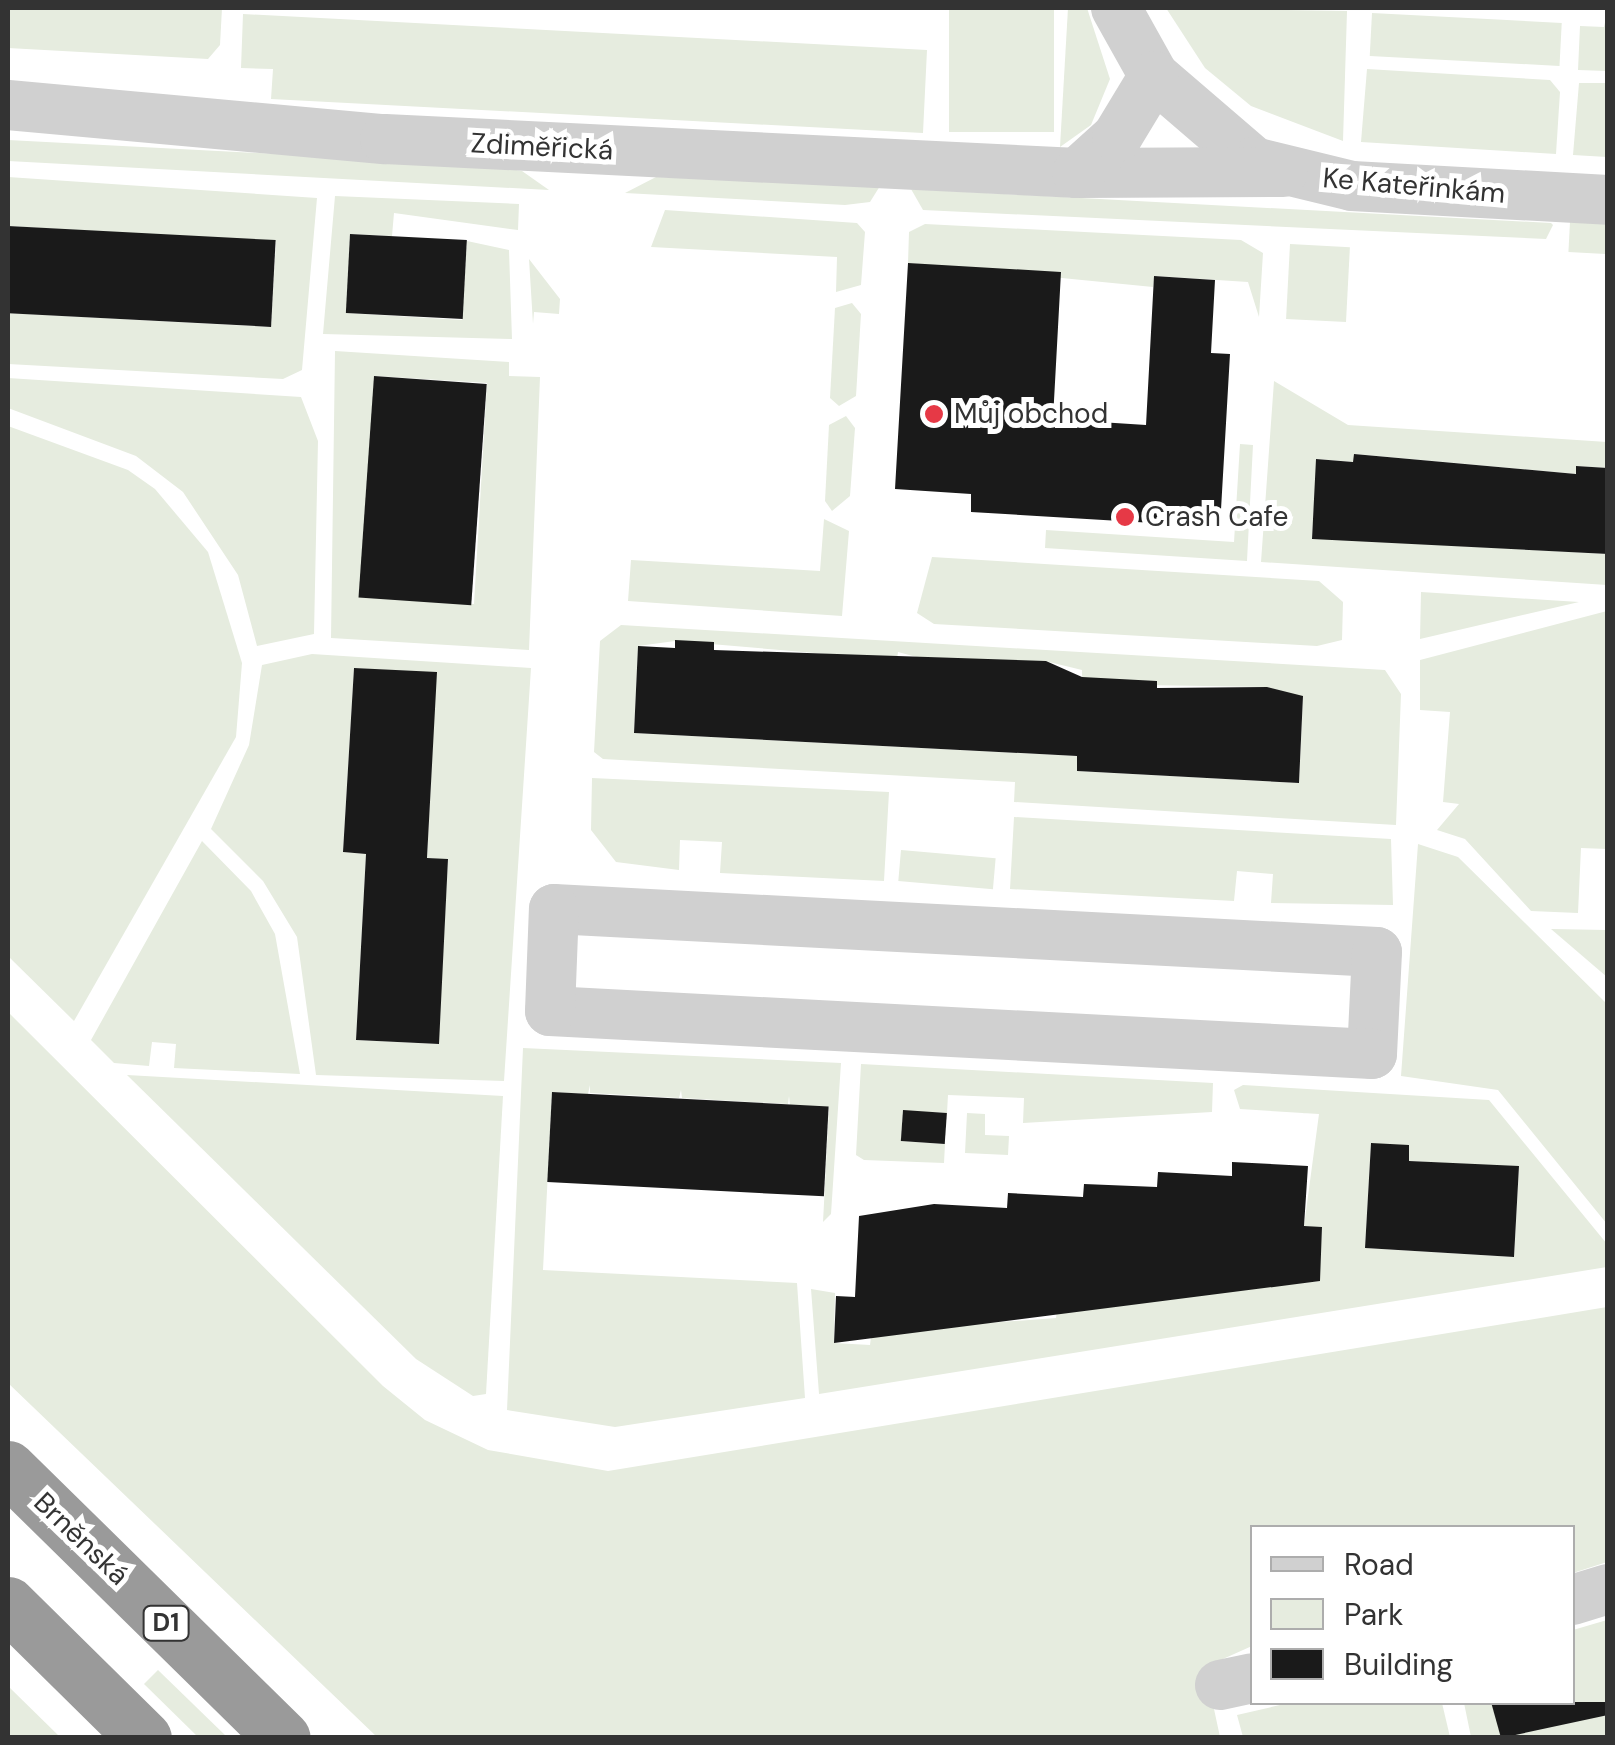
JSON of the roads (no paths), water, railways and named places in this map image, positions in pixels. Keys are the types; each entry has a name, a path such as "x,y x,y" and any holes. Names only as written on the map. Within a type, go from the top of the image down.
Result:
{"highway":[{"path":"8,1458 50,1509"},
{"name":"Brněnská","path":"8,1468 283,1738"},
{"path":"8,1604 144,1738"}],"street":[{"name":"Ke Kateřinkám","path":"1116,8 1154,76 1222,142 1283,172 1352,186 1608,200"},
{"path":"1078,173 1117,137 1154,76"},
{"name":"Zdiměřická","path":"8,104 591,150 1078,173 1283,172"},
{"path":"554,910 1377,952 1372,1054 550,1010 554,910"},
{"path":"1575,1599 1608,1589"}],"place":[{"name":"Můj obchod","path":"934,414"},
{"name":"Crash Cafe","path":"1125,517"}]}
